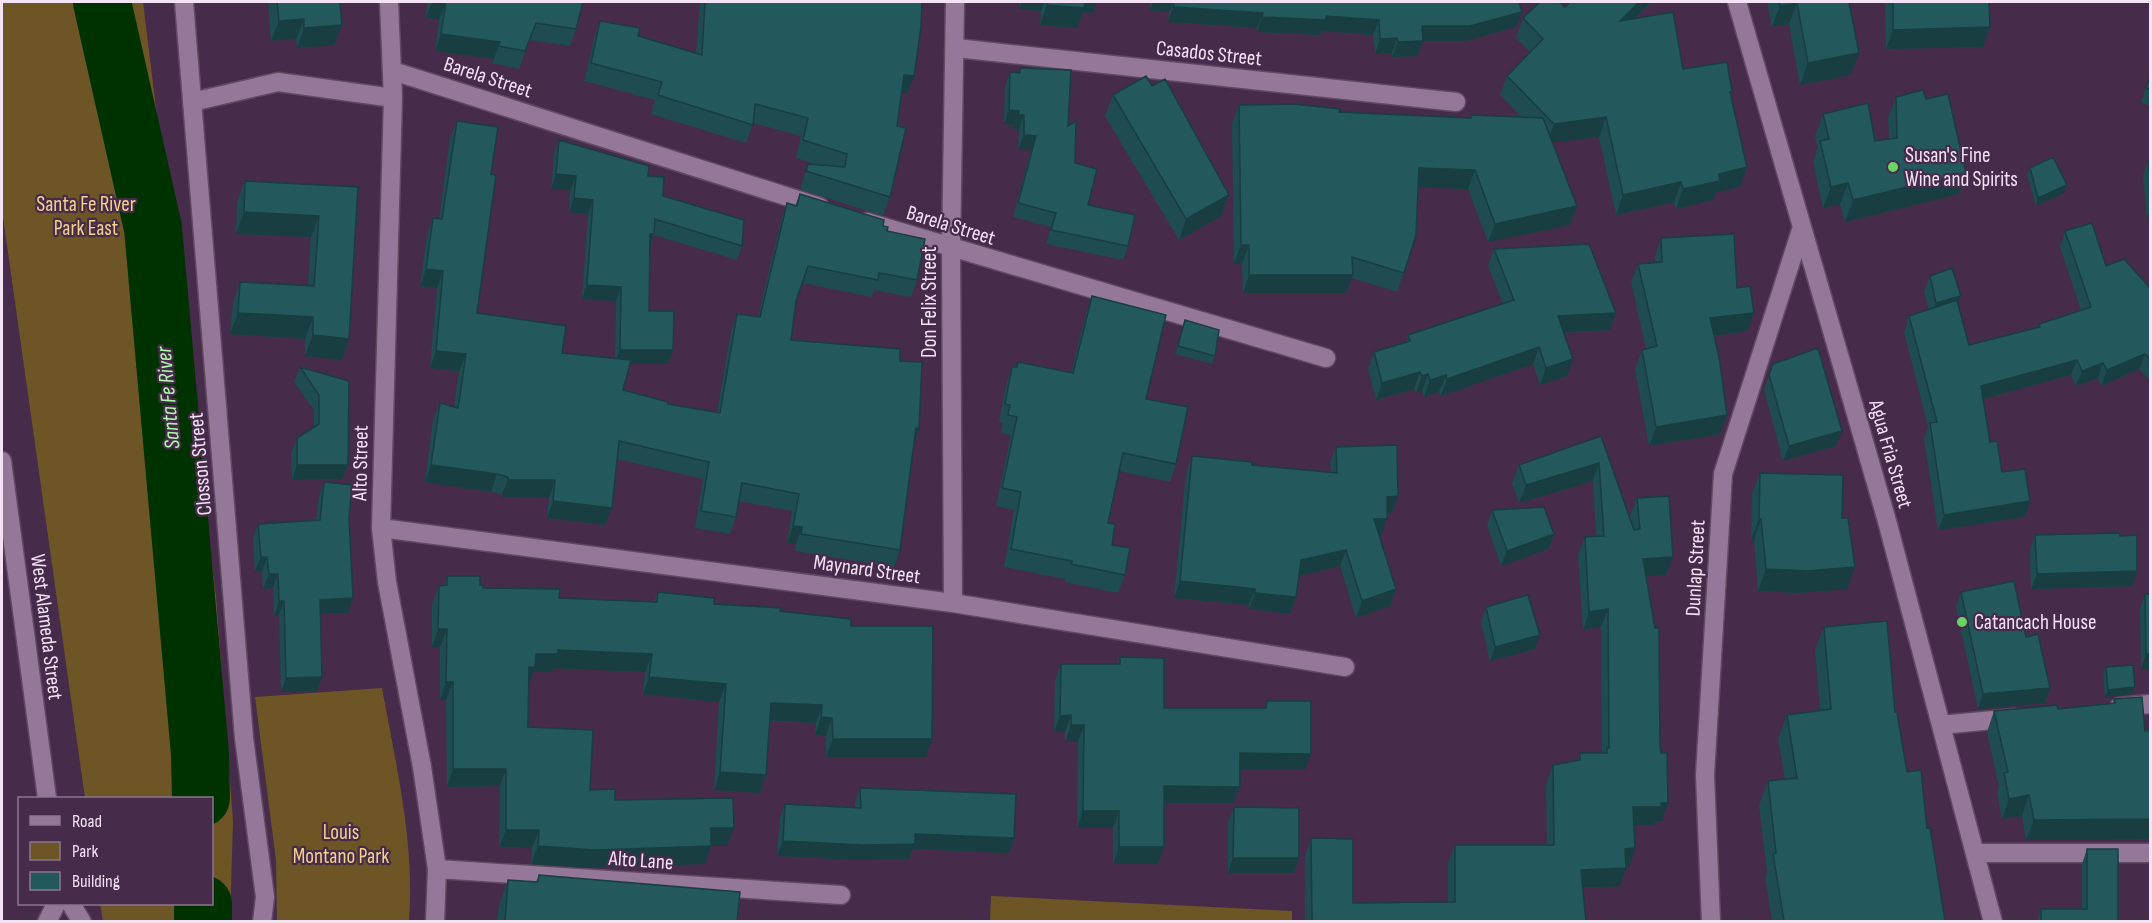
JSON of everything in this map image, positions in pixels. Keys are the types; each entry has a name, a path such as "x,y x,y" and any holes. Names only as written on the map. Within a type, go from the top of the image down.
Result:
{"street":[{"name":"Closson Street","path":"184,2 244,738 266,897 262,921"},
{"name":"Alto Street","path":"389,2 393,98 381,528 387,582 422,767 437,869 435,921"},
{"name":"Don Felix Street","path":"952,603 951,249 955,2"},
{"name":"Agua Fria Street","path":"1737,2 1801,230 1887,521 1993,921"},
{"name":"Casados Street","path":"956,48 1456,102"},
{"name":"Barela Street","path":"393,71 951,249 1326,358"},
{"path":"192,102 278,82 393,98"},
{"name":"Dunlap Street","path":"1711,921 1705,776 1723,474 1801,230"},
{"name":"West Alameda Street","path":"2,460 46,797"},
{"name":"Maynard Street","path":"381,528 952,603 1345,668"},
{"path":"2104,708 2151,704"},
{"path":"1941,725 2033,716"},
{"path":"1975,853 2151,853"},
{"name":"Alto Lane","path":"437,869 841,896"},
{"path":"47,921 55,905"},
{"path":"72,905 82,921"}],"green space":[{"name":"Santa Fe River Park East","path":"2,2 143,2 216,597 233,821 230,921 103,921 100,905 213,905 213,797 85,797 2,210"},
{"name":"Louis Montano Park","path":"382,688 407,833 409,921 277,921 276,860 255,697"},
{"path":"991,896 1292,911 1292,921 990,921"}],"building":[{"path":"277,2 340,2 342,25 304,28 304,19 279,21"},
{"path":"446,2 583,2 576,29 536,23 525,51 498,46 500,42 441,34"},
{"path":"705,2 922,2 914,76 904,75 897,126 906,128 890,197 806,171 808,164 845,167 847,154 803,140 808,118 755,104 753,125 658,95 662,82 591,63 600,21 640,28 638,36 702,55"},
{"path":"1047,2 1085,2 1084,8 1047,5"},
{"path":"1174,2 1519,2 1522,12 1470,26 1422,26 1423,41 1398,42 1397,38 1380,39 1379,20 1326,16 1326,20 1262,17 1263,13 1173,7"},
{"path":"1540,2 1560,2 1565,7 1570,2 1639,2 1620,21 1673,12 1683,69 1727,62 1732,91 1730,92 1747,167 1719,174 1720,181 1683,189 1681,182 1623,195 1606,117 1554,124 1507,76 1543,39 1523,18"},
{"path":"1779,2 1849,2 1859,53 1808,63 1797,3 1780,6"},
{"path":"1893,2 1989,2 1990,27 1893,30"},
{"path":"1020,68 1071,70 1068,126 1076,121 1075,163 1097,169 1088,205 1135,215 1128,246 1051,230 1056,213 1018,203 1036,136 1024,135 1024,115 1018,115 1019,111 1009,110 1010,72 1020,73"},
{"path":"2151,74 2151,89 2146,88"},
{"path":"1146,76 1152,86 1165,79 1229,195 1186,219 1113,95"},
{"path":"1923,90 1926,99 1948,94 1966,173 1853,200 1848,183 1831,187 1820,141 1829,139 1823,114 1868,103 1875,141 1897,138 1896,97"},
{"path":"1294,104 1340,109 1339,112 1471,118 1471,115 1543,118 1577,206 1495,224 1475,170 1419,168 1416,235 1404,273 1352,257 1353,275 1249,275 1249,245 1241,245 1239,105"},
{"path":"457,121 498,127 491,174 496,175 477,313 566,326 562,353 631,360 623,390 668,402 668,404 720,413 737,314 760,317 787,203 797,206 800,194 884,220 883,226 888,227 887,231 925,239 917,280 879,273 878,280 808,266 796,301 791,340 900,349 900,361 922,362 919,429 916,428 900,550 801,534 802,527 793,526 799,494 742,483 736,517 701,511 709,462 619,441 612,508 553,501 555,480 508,480 508,477 497,474 431,465 440,403 458,408 466,354 436,351 443,271 426,269 433,218 442,219"},
{"path":"559,140 649,166 648,176 664,177 663,196 744,220 742,246 655,219 654,234 650,234 649,311 674,311 673,350 620,350 621,287 587,285 593,200 574,198 576,176 556,174"},
{"path":"2053,157 2067,185 2038,198 2030,168"},
{"path":"2148,161 2151,161 2151,185"},
{"path":"245,181 358,187 349,339 313,335 313,317 238,313 240,282 314,286 319,216 244,212"},
{"path":"2092,223 2106,266 2124,259 2151,289 2151,360 2145,354 2107,370 2103,363 2082,371 2077,360 1981,386 1990,442 1997,441 2002,472 2025,469 2030,501 1944,515 1930,423 1937,422 1909,316 1957,300 1969,345 2040,327 2039,324 2091,307 2065,231"},
{"path":"1734,234 1737,288 1750,286 1754,313 1710,318 1719,357 1727,415 1656,427 1642,350 1657,346 1638,264 1662,262 1661,238"},
{"path":"1589,244 1616,313 1558,316 1573,359 1546,368 1539,347 1447,379 1446,375 1430,380 1428,374 1422,376 1420,372 1382,383 1374,352 1410,341 1408,335 1514,300 1494,249"},
{"path":"1952,268 1961,296 1936,303 1930,276"},
{"path":"1092,296 1166,315 1146,399 1188,407 1176,464 1123,453 1108,523 1115,524 1112,545 1130,548 1125,575 1071,564 1072,561 1011,549 1021,492 1002,488 1017,417 1008,415 1010,405 1005,404 1012,367 1017,367 1018,362 1073,373"},
{"path":"1185,320 1219,330 1215,356 1178,346"},
{"path":"1818,348 1842,431 1789,446 1769,375 1773,364"},
{"path":"300,367 349,381 348,465 297,465 297,438 319,424 319,395"},
{"path":"1601,436 1634,530 1640,529 1637,498 1669,496 1673,557 1643,559 1655,628 1659,628 1660,747 1661,753 1667,753 1668,803 1661,803 1661,807 1633,807 1635,848 1625,849 1626,868 1581,870 1586,921 1312,921 1311,838 1353,839 1353,903 1455,902 1455,845 1554,845 1553,765 1580,760 1580,753 1607,753 1607,748 1609,748 1608,609 1589,612 1585,537 1604,536 1599,463 1526,485 1519,465"},
{"path":"1397,445 1398,496 1387,497 1387,519 1374,519 1396,589 1362,601 1346,550 1301,560 1296,597 1255,593 1255,589 1180,581 1192,456 1252,462 1252,465 1337,473 1336,447"},
{"path":"1760,473 1843,475 1842,518 1848,518 1855,567 1807,571 1766,569 1761,519 1759,519"},
{"path":"324,482 352,485 349,517 353,598 320,600 322,677 286,678 284,601 279,601 278,574 269,574 267,557 261,557 258,524 320,520"},
{"path":"1544,507 1554,534 1507,551 1492,510"},
{"path":"2120,533 2120,536 2137,535 2137,571 2037,574 2035,535"},
{"path":"447,576 480,576 480,585 483,585 483,588 560,589 559,598 657,602 658,592 714,598 714,604 781,608 780,611 851,619 851,626 933,626 932,739 833,739 832,718 821,717 822,705 771,703 766,775 720,772 726,684 649,677 652,654 558,650 558,654 536,654 535,667 529,667 528,727 593,730 590,790 615,789 615,800 733,798 734,828 711,828 711,846 596,850 538,846 539,830 506,830 506,769 453,769 453,682 446,682 447,629 438,629 439,586 447,585"},
{"path":"2014,581 2026,637 2038,634 2050,688 1983,694 1961,592"},
{"path":"2145,594 2151,594 2151,654 2146,654"},
{"path":"1528,595 1540,635 1495,647 1486,607"},
{"path":"1887,621 1895,712 1897,712 1907,772 1921,770 1927,828 1930,827 1945,921 1784,921 1773,854 1776,853 1768,781 1797,778 1787,715 1831,709 1824,627"},
{"path":"1120,657 1164,658 1164,708 1266,708 1267,701 1311,701 1311,754 1240,753 1240,787 1164,786 1164,847 1119,847 1119,811 1083,811 1084,725 1071,725 1071,715 1060,716 1061,664 1120,664"},
{"path":"2133,665 2135,687 2108,690 2106,667"},
{"path":"2142,697 2145,731 2151,730 2151,819 2034,820 2029,795 2009,799 2004,773 2008,772 1994,711 2057,705 2058,709 2115,703 2114,699"},
{"path":"860,788 1016,794 1014,838 915,834 915,844 862,845 783,841 785,804 861,808"},
{"path":"1234,807 1299,808 1299,858 1233,858"},
{"path":"2087,849 2118,849 2118,921 2041,921 2041,909 2087,909"},
{"path":"539,875 740,892 737,921 505,921 508,880 538,882"}],"waterway":[{"name":"Santa Fe River","path":"102,2 153,228 200,754 201,797"},
{"name":"Santa Fe River","path":"203,905 203,922"}],"place":[{"name":"Susan's Fine Wine and Spirits","path":"1893,167"},
{"name":"Catancach House","path":"1962,622"}]}
